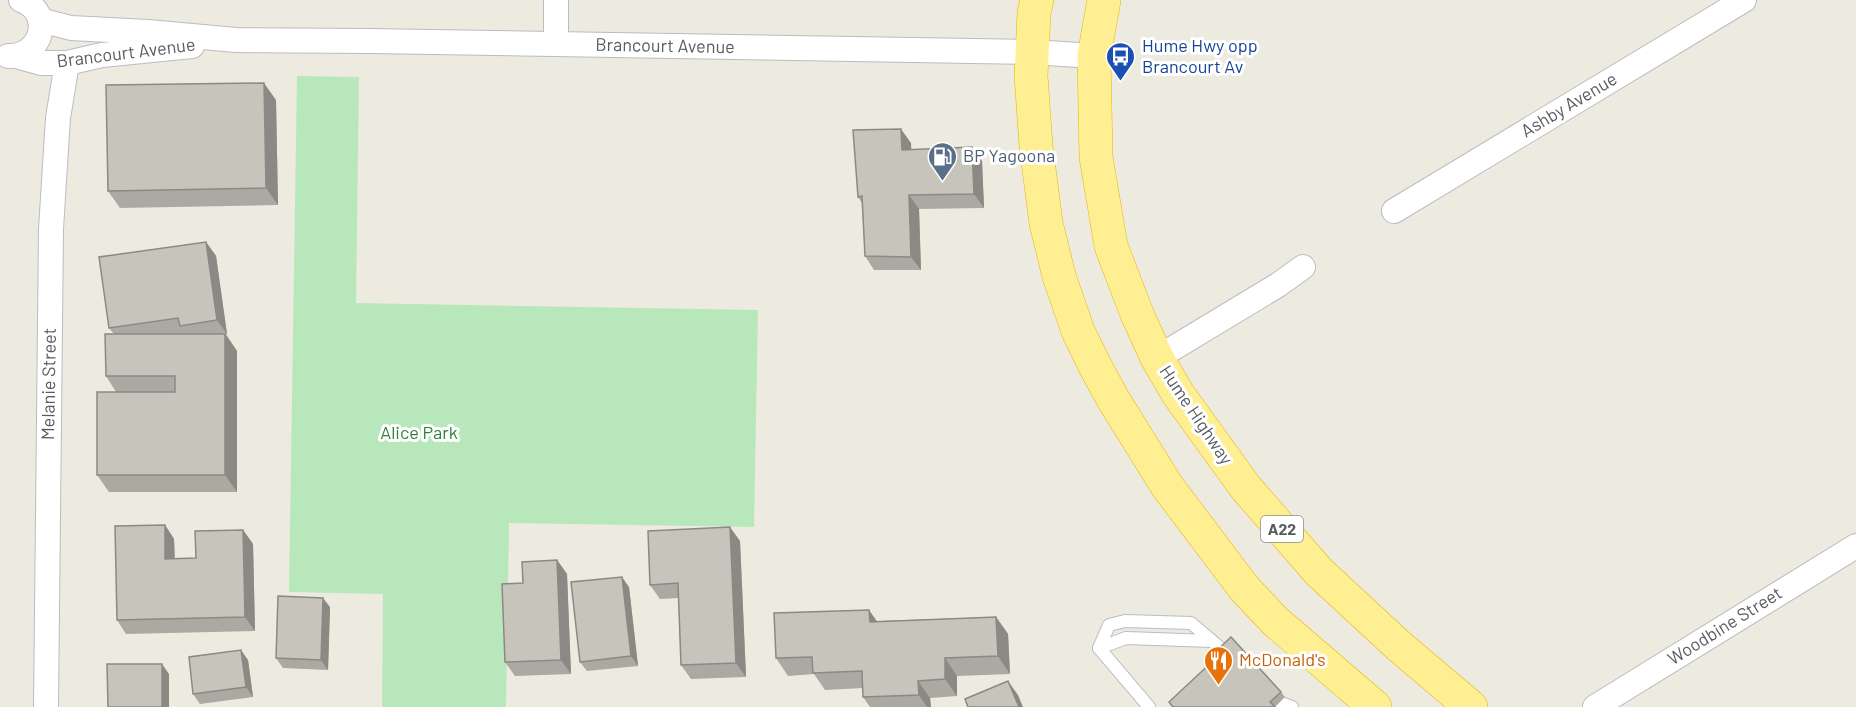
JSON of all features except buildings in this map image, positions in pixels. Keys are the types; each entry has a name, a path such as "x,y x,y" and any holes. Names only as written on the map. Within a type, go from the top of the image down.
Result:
{"highway":[{"path":"1037,0 1034,13 1031,76 1036,146 1046,223 1059,276 1078,331 1113,399 1167,486 1244,588 1275,621 1375,707"},
{"name":"Hume Highway","path":"1104,0 1094,56 1096,157 1111,246 1137,315 1157,358 1178,394 1246,488 1319,572 1399,646 1471,707"}],"street":[{"path":"8,55 25,53 33,47 41,29 40,20 32,6 21,0"},
{"path":"556,0 556,44"},
{"name":"Ashby Avenue","path":"1394,211 1744,0"},
{"name":"Brancourt Avenue","path":"40,20 71,28 236,40 1032,52 1094,56"},
{"name":"Brancourt Avenue","path":"8,55 41,63 67,63 102,55 236,40"},
{"name":"Melanie Street","path":"46,707 51,228 58,118 67,63"},
{"path":"1157,358 1278,285 1303,267"},
{"name":"Woodbine Street","path":"1595,707 1856,546"}],"lane":[{"path":"1099,648 1109,626 1125,621 1191,623 1240,666"},
{"path":"1099,648 1126,638 1212,641"},
{"path":"1099,648 1149,707"},
{"path":"1263,688 1279,702 1292,707"}],"green space":[{"name":"Alice Park","path":"297,76 359,77 356,303 758,310 754,527 509,523 506,707 382,707 383,594 289,592"}],"place":[{"name":"Hume Hwy opp Brancourt Av","path":"1121,82"},
{"name":"BP Yagoona","path":"942,182"},
{"name":"McDonald's","path":"1218,686"}]}
